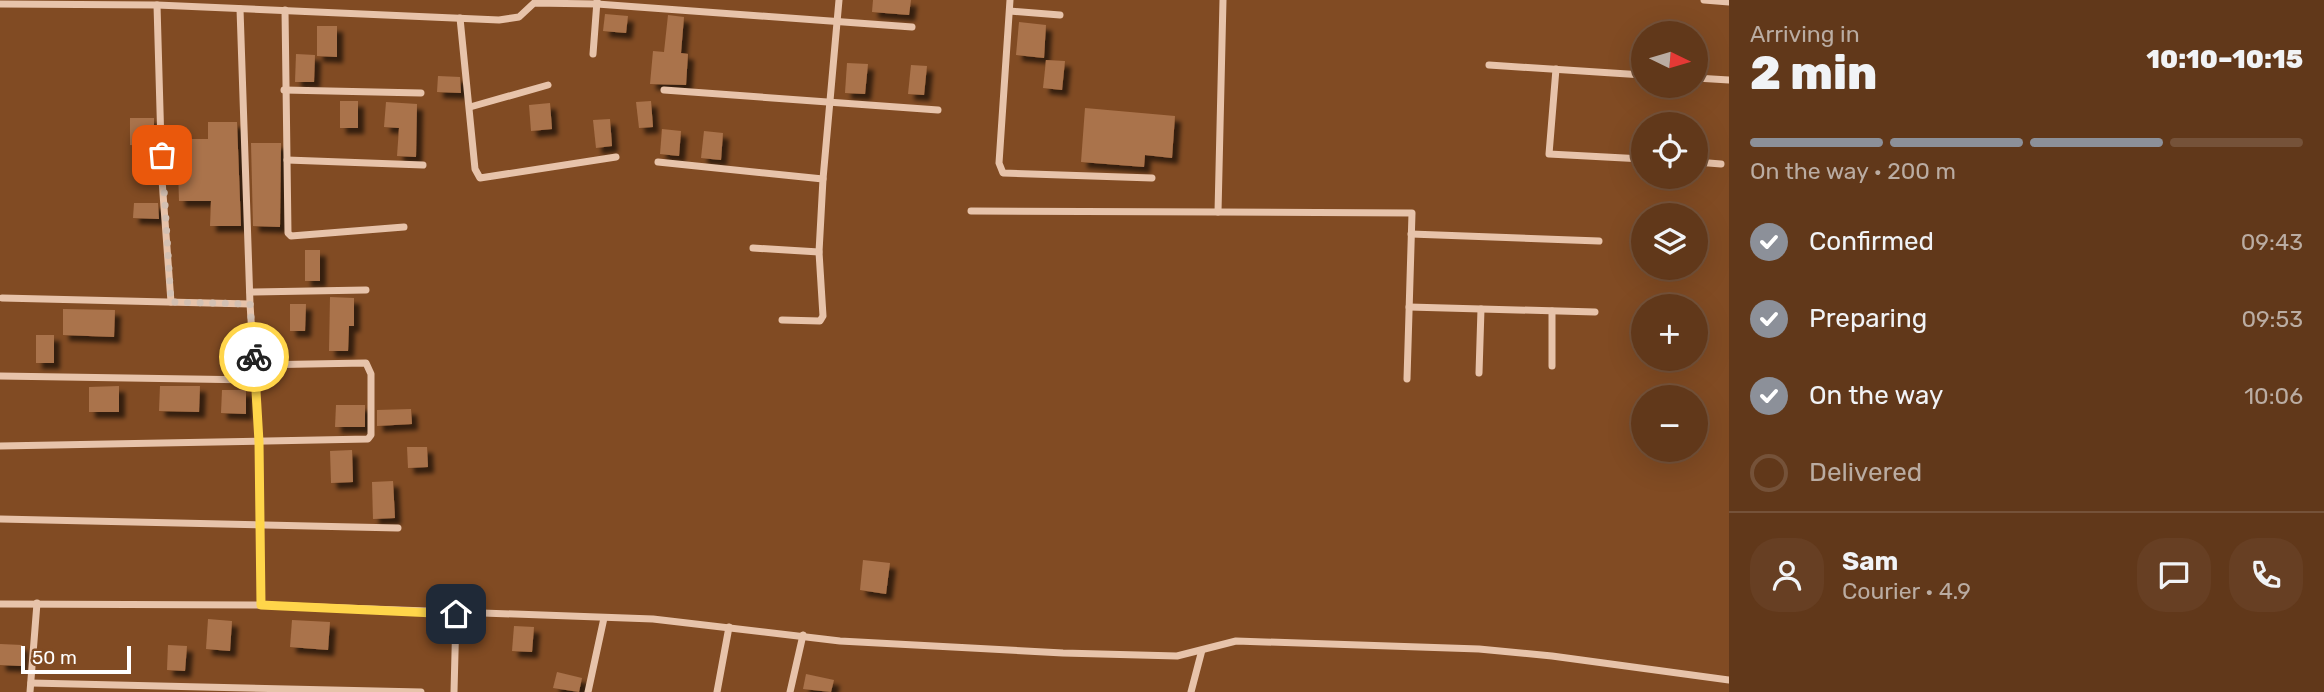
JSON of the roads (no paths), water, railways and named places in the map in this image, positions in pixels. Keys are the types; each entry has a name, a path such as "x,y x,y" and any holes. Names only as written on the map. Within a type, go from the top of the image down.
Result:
{"street":[{"path":"782,320 820,321 824,309 819,252 839,0"},
{"path":"1010,0 999,163 1003,173 1152,178"},
{"path":"1218,212 1223,0"},
{"path":"1704,0 1729,2"},
{"path":"593,54 597,2"},
{"path":"0,5 113,3 499,20 519,16 534,3 597,2 912,27"},
{"path":"157,5 163,180 171,302"},
{"path":"240,9 250,304 259,442 261,605"},
{"path":"285,10 287,227 291,236 404,227"},
{"path":"1010,11 1060,15"},
{"path":"460,18 475,169 480,178 616,157"},
{"path":"1489,65 1631,74"},
{"path":"1556,69 1549,154 1631,158"},
{"path":"1708,79 1729,80"},
{"path":"470,107 548,85"},
{"path":"284,90 421,93"},
{"path":"664,90 938,110"},
{"path":"287,160 423,166"},
{"path":"657,162 823,179"},
{"path":"1708,163 1721,164"},
{"path":"971,211 1412,213 1407,379"},
{"path":"1411,234 1599,241"},
{"path":"753,248 819,252"},
{"path":"250,292 366,290"},
{"path":"2,298 250,304"},
{"path":"1409,307 1595,312"},
{"path":"1479,373 1481,309"},
{"path":"1552,311 1552,366"},
{"path":"0,446 368,439 372,430 370,374 366,363 254,365"},
{"path":"0,376 255,380"},
{"path":"0,519 398,528"},
{"path":"30,692 37,603"},
{"path":"0,604 261,605 653,619 840,641 1063,653 1177,656 1236,641 1479,649 1729,680"},
{"path":"454,692 456,614"},
{"path":"587,692 604,618"},
{"path":"717,692 729,627"},
{"path":"790,692 803,635"},
{"path":"1191,692 1202,650"},
{"path":"31,683 421,692"}]}
